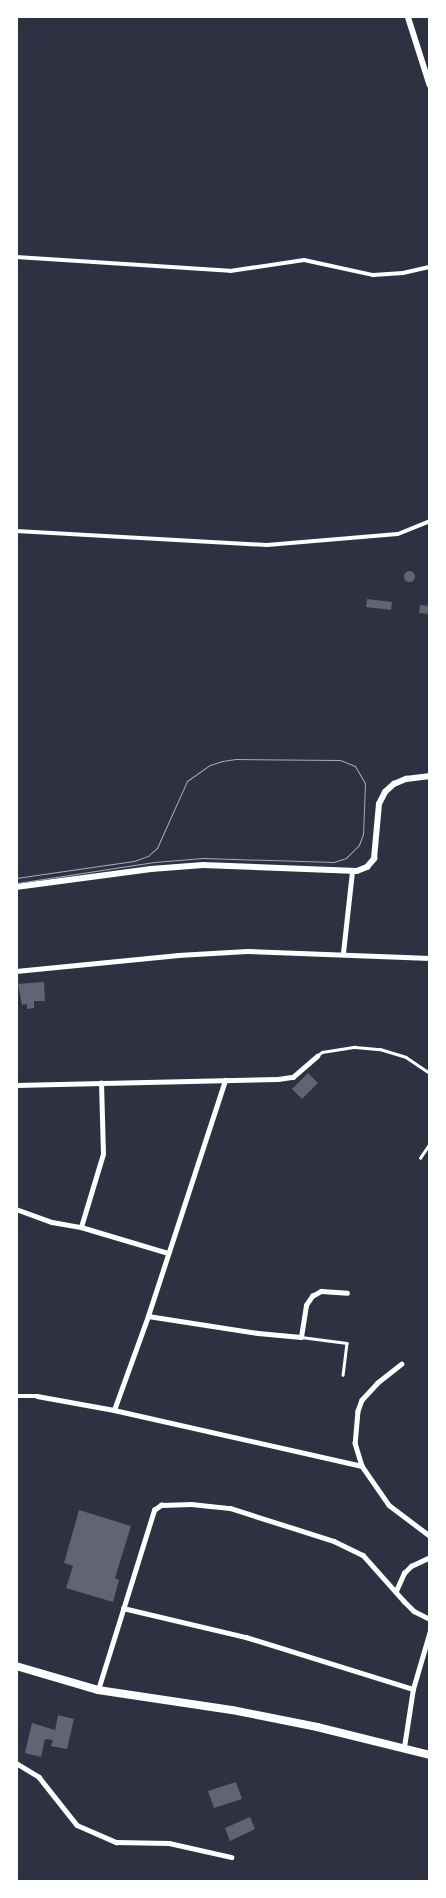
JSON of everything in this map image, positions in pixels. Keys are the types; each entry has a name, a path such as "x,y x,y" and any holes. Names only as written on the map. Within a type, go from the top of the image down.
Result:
{"main road":[{"path":"17,1667 98,1690 232,1710 430,1754"}],"street":[{"path":"408,16 430,85"},
{"path":"16,257 230,271 304,260 372,275 403,273 430,267"},
{"path":"16,531 267,544 398,534 430,521"},
{"path":"16,887 151,869 203,865 352,872 362,870 372,864 376,854 379,804 385,792 394,784 406,779 430,776"},
{"path":"343,953 352,872"},
{"path":"16,971 178,955 247,951 343,953 430,958"},
{"path":"16,1085 293,1077 317,1056"},
{"path":"114,1410 148,1316 225,1080"},
{"path":"81,1227 103,1154 101,1083"},
{"path":"16,1209 52,1222 81,1227 168,1253"},
{"path":"148,1316 258,1333 301,1337 306,1305 312,1296 321,1291 347,1293"},
{"path":"402,1364 378,1383 362,1400 358,1411 355,1444 362,1466 389,1505 430,1536"},
{"path":"16,1396 37,1396 114,1410 362,1466"},
{"path":"98,1690 154,1510 161,1505 191,1504 230,1508 334,1541 363,1555 385,1582 414,1611 430,1619"},
{"path":"396,1591 404,1573 411,1566 430,1557"},
{"path":"123,1608 246,1636 413,1690"},
{"path":"404,1747 413,1690 430,1631"},
{"path":"16,1763 39,1777 77,1825 116,1842 170,1842 231,1857"}],"lane":[{"path":"317,1056 322,1052 355,1047 380,1049 406,1057 430,1073"},
{"path":"420,1158 430,1143"},
{"path":"301,1337 347,1342 343,1375"}],"building":[{"path":"409,570 415,576 409,582 403,576"},
{"path":"367,599 392,602 391,610 366,607"},
{"path":"420,605 430,606 430,614 419,613"},
{"path":"44,982 45,1001 34,1001 34,1008 27,1009 27,1004 22,1005 18,984"},
{"path":"308,1073 318,1083 302,1099 292,1089"},
{"path":"79,1510 131,1526 115,1578 119,1580 113,1602 66,1588 73,1566 64,1563"},
{"path":"58,1715 74,1719 67,1749 51,1746 53,1740 45,1739 41,1757 25,1753 32,1723 55,1730"},
{"path":"236,1782 242,1799 214,1808 208,1791"},
{"path":"250,1817 255,1829 230,1841 225,1828"}],"tram line":[{"path":"16,878 134,861 148,856 157,848 187,781 210,765 222,761 236,759 340,760 355,766 365,783 363,834 359,845 346,858 334,862 203,858 154,862 16,883"}]}
